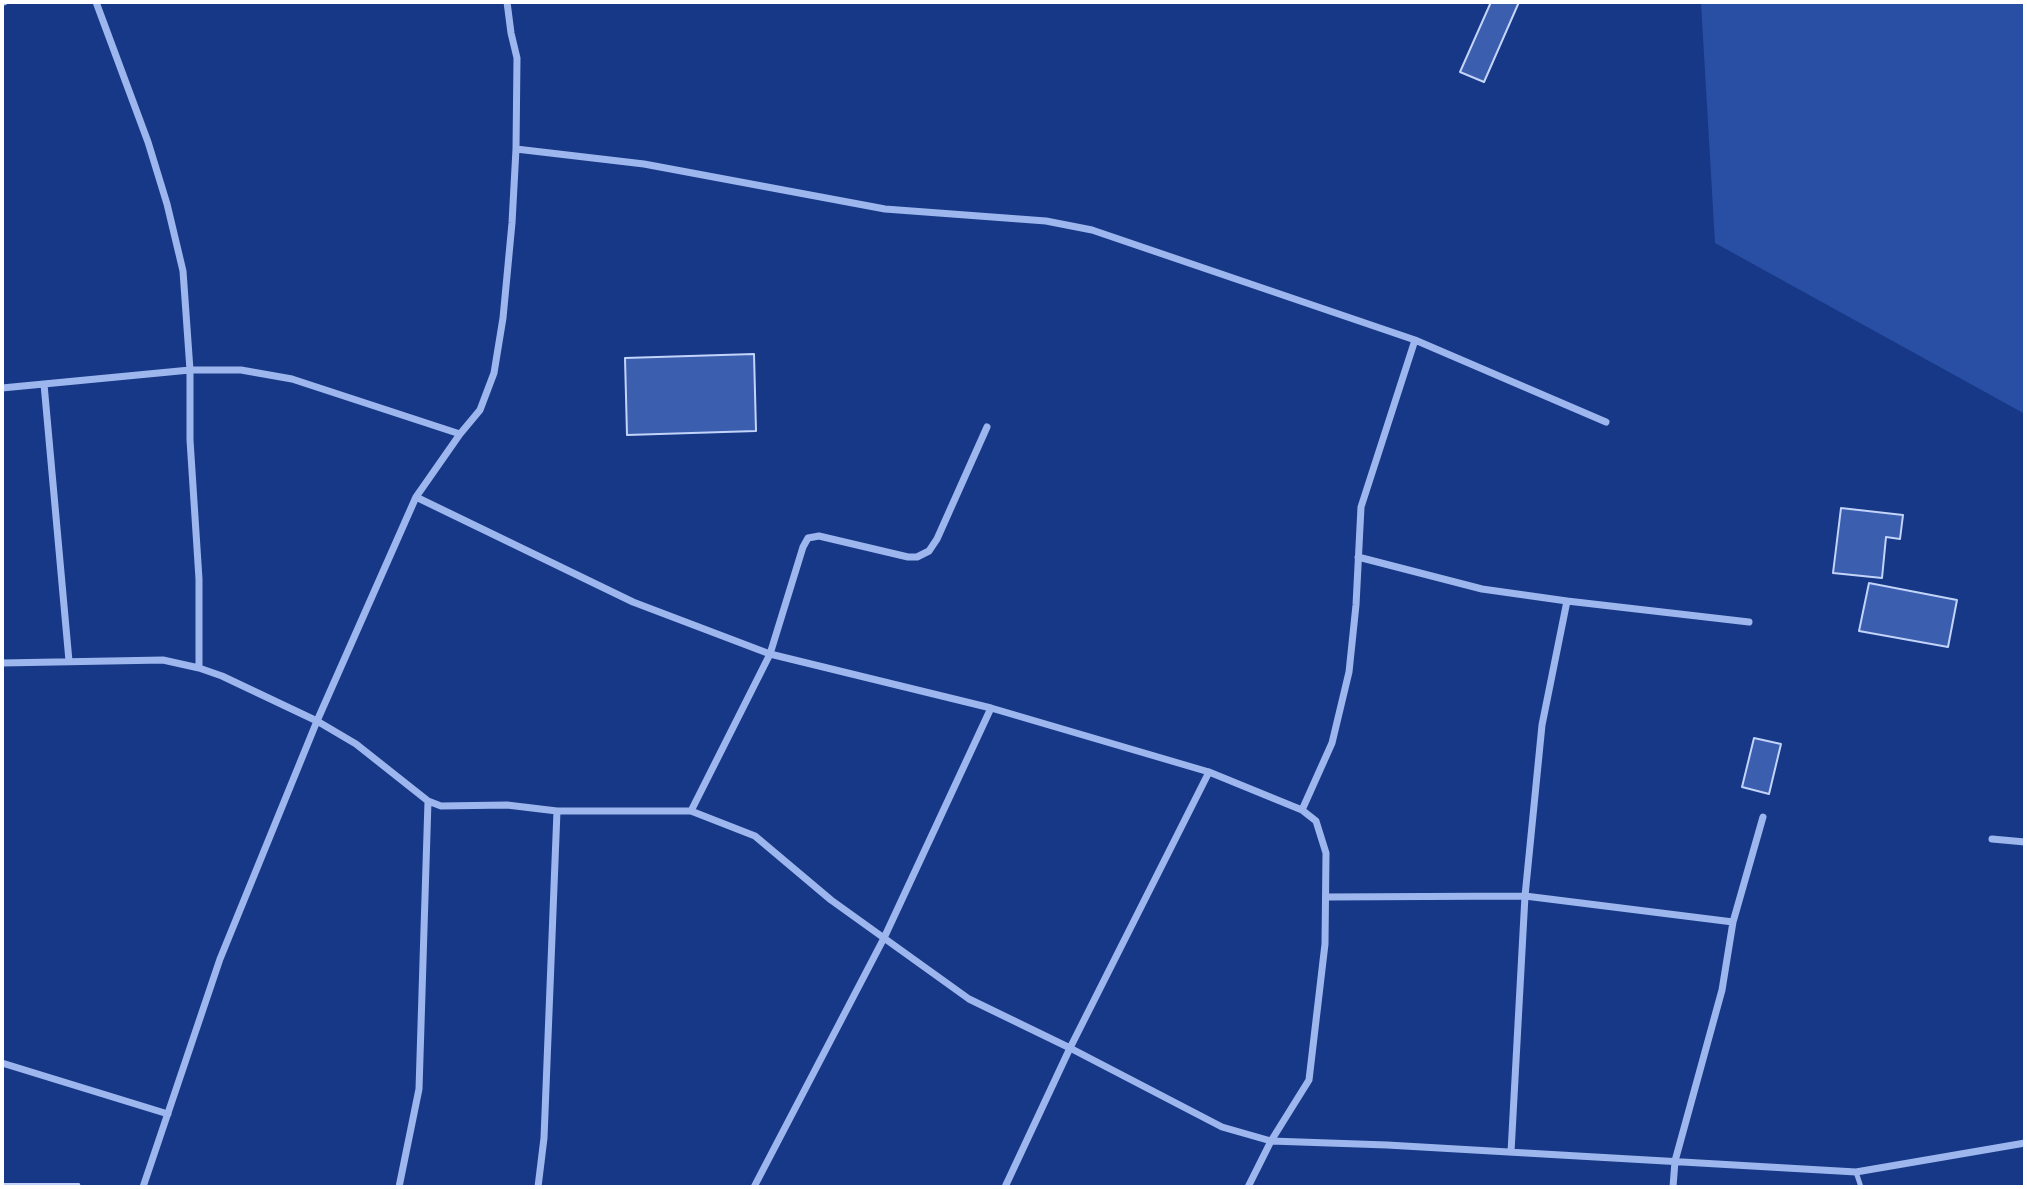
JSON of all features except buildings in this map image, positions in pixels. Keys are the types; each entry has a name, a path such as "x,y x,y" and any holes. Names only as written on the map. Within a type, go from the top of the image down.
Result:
{"street":[{"path":"96,2 148,142 167,204 183,271 199,579 199,668"},
{"path":"142,1187 220,958 317,721 416,497 480,410 494,373 503,318 516,149 517,58 507,2"},
{"path":"516,149 644,163 885,209 1046,220 1092,230 1415,340 1606,422"},
{"path":"1301,810 1332,743 1349,672 1356,605 1361,507 1415,340"},
{"path":"2,388 190,370 241,370 292,379 460,434"},
{"path":"44,384 69,661"},
{"path":"691,811 770,654 808,538 819,536 908,557 918,557 929,551 987,427"},
{"path":"416,497 633,603 770,654 991,708 1209,772 1301,810 1316,821 1326,852 1325,944 1309,1080 1272,1140 1248,1187"},
{"path":"1357,557 1482,589 1749,622"},
{"path":"1511,1152 1525,896 1542,725 1567,601"},
{"path":"2,663 163,660 199,668 222,676 317,721 374,758 428,801 440,806 508,805 556,811 691,811 755,836 831,900 970,999 1222,1127 1272,1140 1856,1172 2025,1143"},
{"path":"755,1187 884,938 991,708"},
{"path":"1005,1187 1070,1048 1209,772"},
{"path":"400,1187 419,1089 428,801"},
{"path":"538,1187 544,1138 556,811"},
{"path":"1673,1187 1675,1161 1722,990 1733,922 1763,817"},
{"path":"1992,839 2025,842"},
{"path":"1326,897 1525,896 1733,922"},
{"path":"2,1063 168,1114"}],"lane":[{"path":"1856,1172 1861,1187"}],"shaded area":[{"path":"1701,2 2025,2 2025,414 1715,243"}]}
